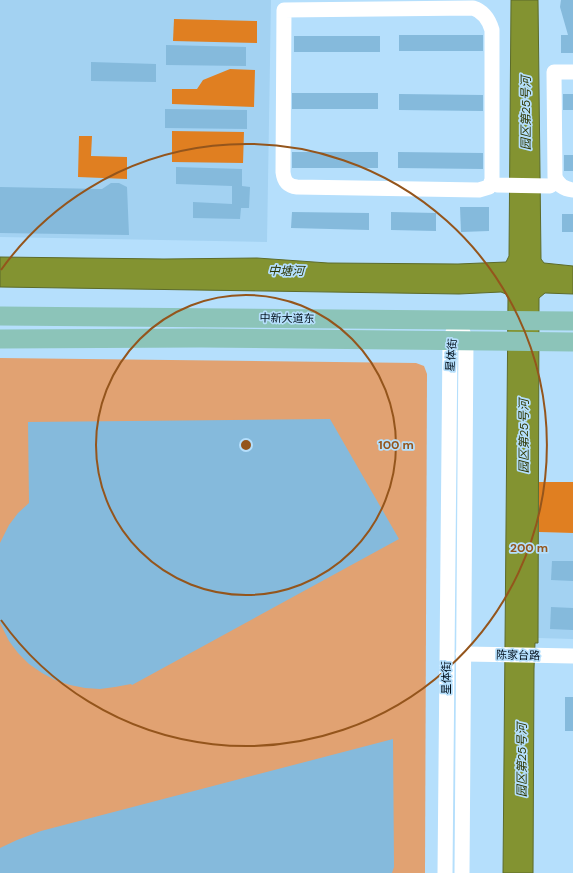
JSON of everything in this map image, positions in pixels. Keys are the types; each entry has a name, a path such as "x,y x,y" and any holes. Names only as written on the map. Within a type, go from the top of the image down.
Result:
{"main road":[{"name":"中新大道东","path":"0,316 573,321"},
{"name":"中新大道东","path":"0,339 201,338 573,342"}],"street":[{"path":"387,5 473,8 479,10 491,26 492,36 491,183 489,187 479,190 290,186 286,182 283,172 284,10 387,5"},
{"path":"550,184 554,171 554,72 573,72"},
{"path":"491,183 507,186 550,184 573,190"},
{"name":"星体街","path":"458,320 463,654 462,873"},
{"name":"星体街","path":"445,873 458,340"},
{"name":"陈家台路","path":"463,654 573,656"}],"shaded area":[{"path":"0,0 271,0 267,242 0,237"},
{"path":"174,19 257,21 257,43 173,41"},
{"path":"230,69 255,70 254,107 172,104 172,89 197,89 203,80"},
{"path":"172,131 244,132 243,163 172,162"},
{"path":"79,136 92,136 91,156 127,157 127,179 78,177"},
{"path":"0,358 416,363 424,366 427,374 425,873 0,873"},
{"path":"539,482 573,482 573,533 539,532"},
{"path":"539,532 573,533 573,639 538,638"}],"water":[{"path":"511,0 538,0 541,259 544,263 573,266 573,294 545,293 539,298 538,643 535,643 534,669 533,873 503,873 508,298 506,294 501,292 459,294 0,287 0,257 164,259 257,258 328,263 458,264 506,262 509,256"}],"building":[{"path":"561,0 573,0 573,53 561,53 561,35 568,35 560,7"},
{"path":"399,35 483,35 483,51 399,51"},
{"path":"294,36 380,36 380,52 294,52"},
{"path":"166,45 246,47 246,66 166,65"},
{"path":"91,62 156,64 156,82 91,81"},
{"path":"292,93 378,93 378,109 292,109"},
{"path":"399,94 483,95 483,111 399,110"},
{"path":"563,94 573,94 573,110 563,110"},
{"path":"165,109 247,110 247,129 165,128"},
{"path":"292,152 378,152 378,168 292,168"},
{"path":"398,152 483,153 483,169 398,168"},
{"path":"564,155 573,155 573,171 564,171"},
{"path":"176,167 242,169 242,186 250,187 249,208 241,208 240,219 193,218 193,202 232,204 232,186 176,184"},
{"path":"111,183 119,183 127,187 129,235 0,233 0,187 102,189"},
{"path":"460,207 489,207 489,231 461,232"},
{"path":"292,212 369,213 369,230 291,228"},
{"path":"391,212 436,213 436,231 391,230"},
{"path":"562,214 573,214 573,232 562,232"},
{"path":"330,419 399,539 132,685 100,689 70,685 55,680 29,664 9,641 0,623 0,543 9,525 18,513 29,503 28,422"},
{"path":"552,561 573,561 573,581 551,580"},
{"path":"551,607 573,608 573,630 550,629"},
{"path":"565,697 573,697 573,731 565,731"},
{"path":"393,739 394,867 392,873 0,873 0,848 41,831"}],"water label":[{"name":"园区第25号河","path":"526,113"},
{"name":"中塘河","path":"286,271"},
{"name":"园区第25号河","path":"524,436"},
{"name":"园区第25号河","path":"522,760"}]}
